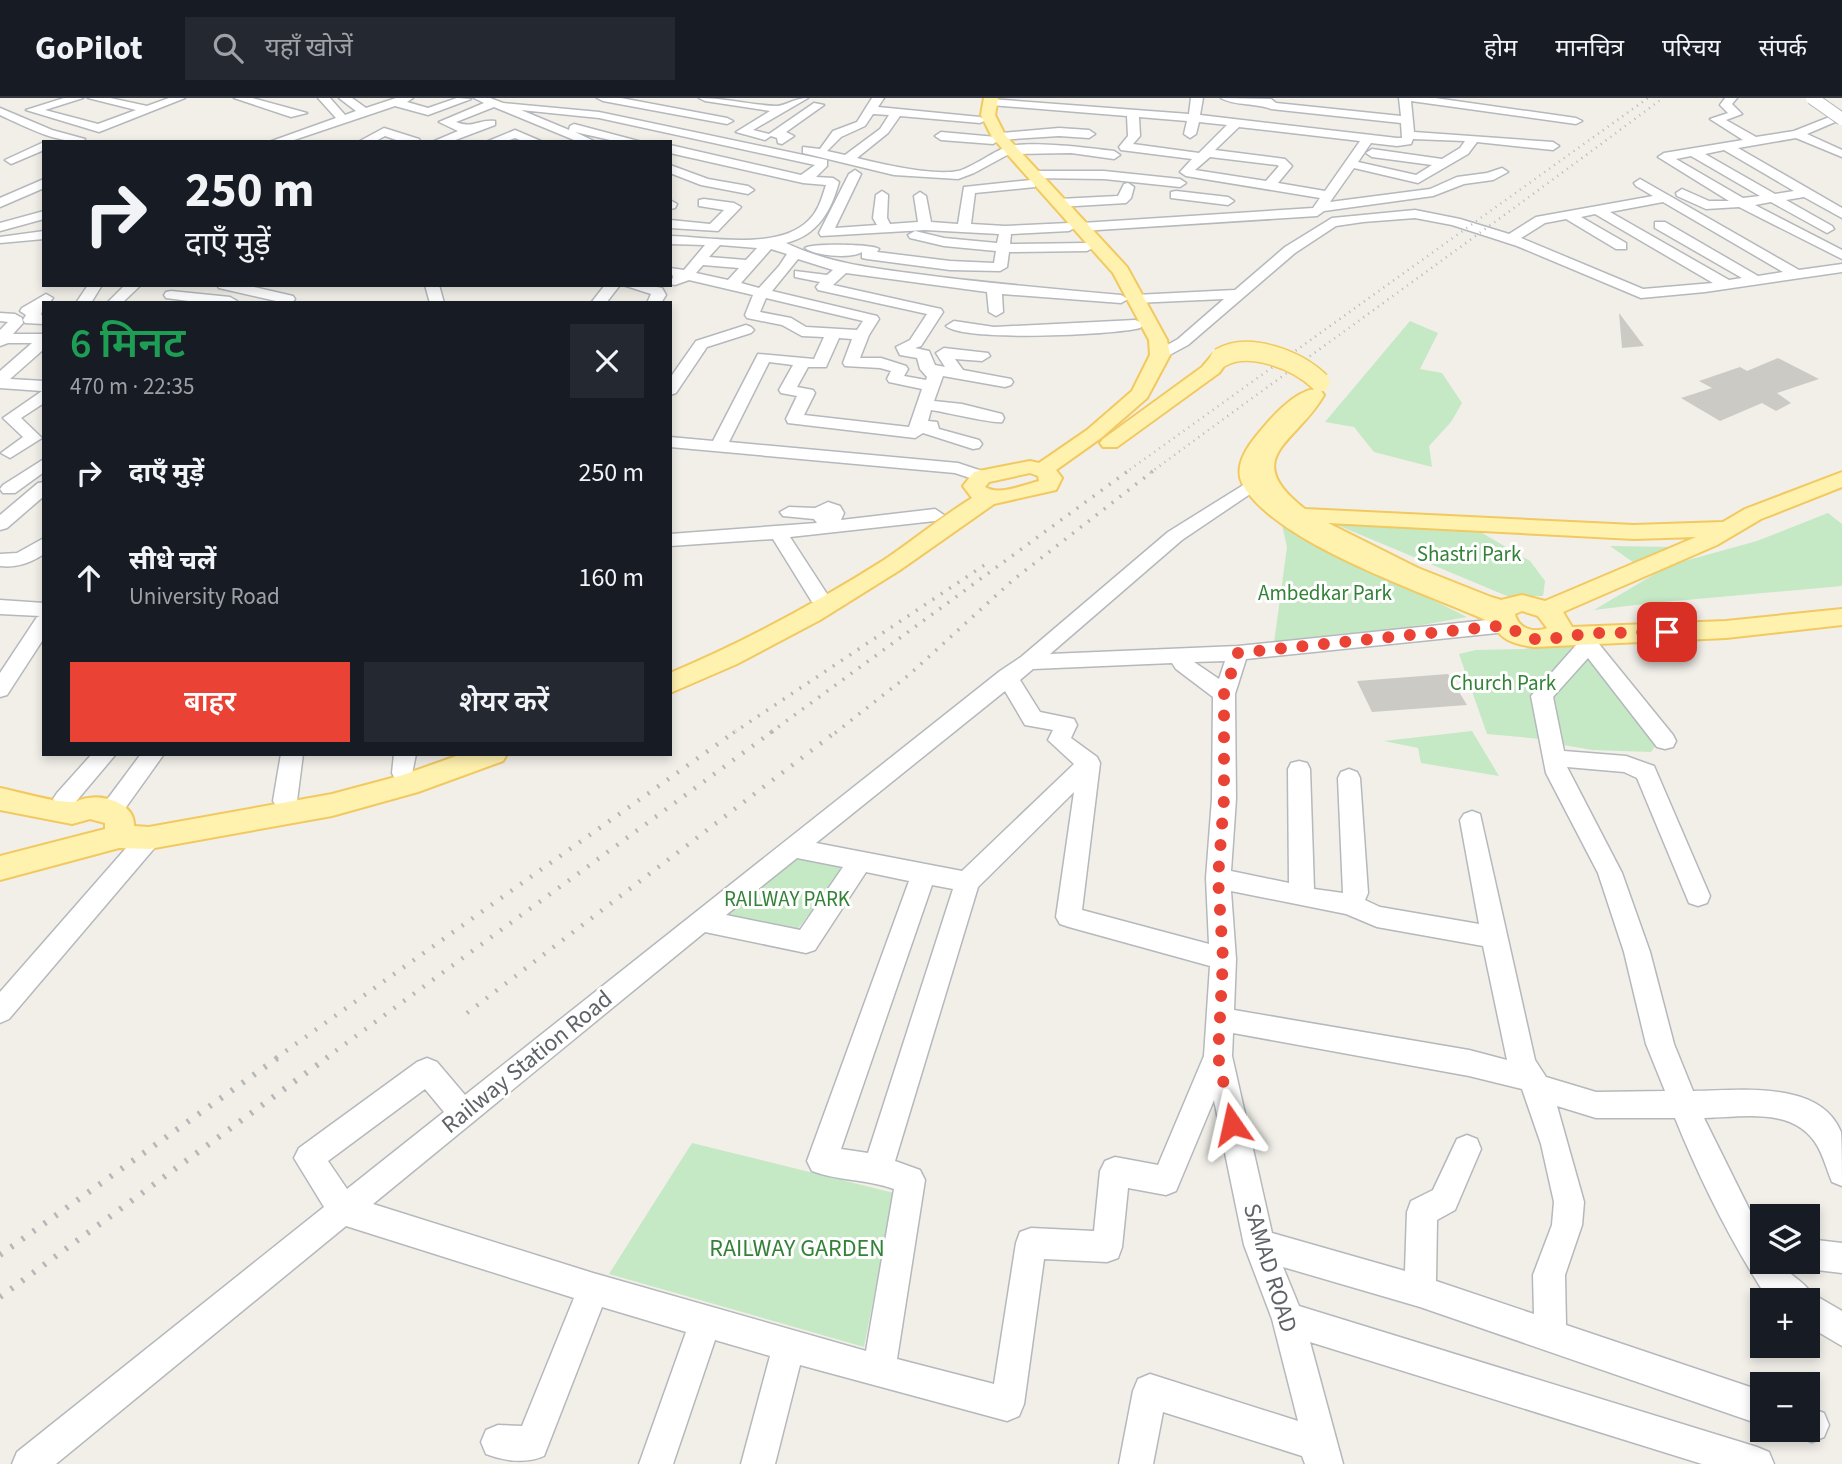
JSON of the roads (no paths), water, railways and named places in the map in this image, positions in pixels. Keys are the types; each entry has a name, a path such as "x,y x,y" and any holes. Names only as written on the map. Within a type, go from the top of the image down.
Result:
{"main road":[{"path":"992,123 1032,180 1121,271 1144,355 1129,387 1043,474"},
{"path":"1032,180 1059,203 1087,247 1158,340 1160,355 1140,394 1043,474"},
{"path":"675,676 819,597 935,515 979,474 1043,474 1165,403 1232,351 1251,351 1306,371 1317,389"},
{"path":"1317,389 1259,447 1252,462 1256,491 1285,515 1356,555 1470,608 1505,618"},
{"path":"1317,389 1265,455 1265,484 1271,494 1296,513 1402,571 1472,601 1505,618 1524,637 1540,640 1553,625 1753,514 1842,479"},
{"path":"675,676 767,640 856,588 920,546 954,517 979,474"},
{"path":"1296,513 1342,519 1607,531 1731,528 1765,525 1842,492"},
{"path":"1553,625 1763,612 1842,602"},
{"path":"1505,618 1510,605 1522,603 1553,625 1592,639 1787,625 1842,617"},
{"path":"8,794 110,822 147,823 285,801 404,763 444,756"},
{"path":"5,870 110,822 332,805 408,785 488,756"}],"street":[{"path":"94,98 146,109"},
{"path":"32,110 99,128 179,98"},
{"path":"244,99 264,98"},
{"path":"324,98 346,118 384,132 417,135 494,102"},
{"path":"345,98 365,112"},
{"path":"281,140 407,98"},
{"path":"395,102 428,112 468,98"},
{"path":"548,116 566,98"},
{"path":"603,98 653,105 727,121"},
{"path":"705,98 752,101 783,110"},
{"path":"802,98 742,132 843,153 894,171 958,176 968,173 989,156 992,123"},
{"path":"676,241 772,242 793,237 814,223 826,205 833,182 841,177 843,153 837,134 861,124 877,98"},
{"path":"1014,98 1090,100 1125,105 1126,98"},
{"path":"1227,98 1271,111 1300,131 1446,163"},
{"path":"1405,98 1408,145 1416,148 1464,151"},
{"path":"1411,98 1454,109 1533,113 1576,121"},
{"path":"1731,98 1726,105 1736,114 1716,119 1768,153"},
{"path":"1814,98 1840,117"},
{"path":"244,99 291,114 301,113"},
{"path":"292,99 301,113 320,127"},
{"path":"3,115 64,100 84,109"},
{"path":"701,136 727,121 752,101"},
{"path":"494,102 520,116 585,140"},
{"path":"463,130 494,102"},
{"path":"453,111 494,102 629,140"},
{"path":"589,103 653,105"},
{"path":"679,103 727,121"},
{"path":"1172,103 1271,111 1407,131 1553,146"},
{"path":"782,140 788,136 775,134 817,105"},
{"path":"1190,134 1196,107"},
{"path":"1160,126 1161,121 1196,107 1236,123"},
{"path":"870,110 1089,134"},
{"path":"548,116 576,111 823,163 809,177 803,179"},
{"path":"562,116 576,111"},
{"path":"1164,205 1197,164 1236,123 1271,111"},
{"path":"97,112 123,118"},
{"path":"759,135 762,140 843,153 884,131 897,112"},
{"path":"967,138 940,131 992,123 1133,113 1174,117"},
{"path":"1133,113 1134,136 1125,147 1154,145 1197,164 1363,218"},
{"path":"1515,141 1533,113"},
{"path":"3,115 49,133 79,139 77,140"},
{"path":"520,116 562,116 589,122"},
{"path":"960,151 967,138 992,123 1090,117"},
{"path":"1795,120 1840,117"},
{"path":"1840,117 1797,134 1664,156 1742,203 1842,255"},
{"path":"445,122 480,140"},
{"path":"442,140 463,130 491,123"},
{"path":"992,123 1071,149 1114,155"},
{"path":"812,146 831,125"},
{"path":"1426,126 1454,128 1454,136"},
{"path":"627,128 787,163"},
{"path":"1297,144 1300,131"},
{"path":"1322,205 1364,145 1407,131"},
{"path":"369,140 384,132"},
{"path":"498,140 515,134 532,140"},
{"path":"1797,134 1841,154"},
{"path":"709,158 736,143 759,135"},
{"path":"1350,164 1413,179 1424,177 1464,151 1474,138"},
{"path":"30,139 42,144"},
{"path":"1197,164 1244,139"},
{"path":"35,171 10,160 42,146"},
{"path":"1726,146 1841,213"},
{"path":"672,149 803,179 856,181 826,233 882,235 1003,248 1087,247"},
{"path":"964,227 969,190 1032,180 1104,175 1277,152"},
{"path":"1693,152 1804,216 1836,230"},
{"path":"1818,157 1841,154"},
{"path":"894,171 908,159"},
{"path":"1197,164 1270,215"},
{"path":"1197,164 1228,201"},
{"path":"1139,165 1197,164 1280,174 1269,186"},
{"path":"672,221 713,228 745,190 705,182 675,170"},
{"path":"833,333 820,365 764,357 746,330 754,303 761,293 798,255 813,247 854,252 865,238 925,226 1005,230 1270,215 1322,205 1433,192 1461,180 1489,177 1502,172"},
{"path":"1640,183 1711,206 1808,193"},
{"path":"0,203 42,184"},
{"path":"1059,203 1121,200 1125,198 1128,187"},
{"path":"0,191 16,198"},
{"path":"1511,239 1541,220 1668,193 1794,273"},
{"path":"882,195 882,235"},
{"path":"920,196 925,226"},
{"path":"704,203 732,208 745,223 749,236 780,245 798,255 939,289"},
{"path":"1596,209 1727,285"},
{"path":"1781,222 1804,216 1841,213"},
{"path":"1160,355 1183,342 1290,250 1332,222 1363,218 1415,214 1455,222 1511,239 1641,294 1727,285 1842,268"},
{"path":"1568,215 1621,246"},
{"path":"2,236 42,216"},
{"path":"1660,225 1755,280"},
{"path":"858,248 872,249 867,255 947,266 1000,267 1005,230"},
{"path":"1804,234 1836,230"},
{"path":"2,236 42,235"},
{"path":"882,235 909,244"},
{"path":"672,285 687,275 716,242"},
{"path":"732,286 748,264 772,242"},
{"path":"947,266 959,243"},
{"path":"701,261 748,264"},
{"path":"843,268 823,287 994,332 1135,324"},
{"path":"672,272 872,319 861,335 851,363 881,363 900,369 895,379 933,386"},
{"path":"800,274 830,280"},
{"path":"900,281 1128,299 1241,294"},
{"path":"900,281 914,291 912,295 930,299 927,303 976,349 944,353 957,374"},
{"path":"118,301 132,287"},
{"path":"167,299 181,287"},
{"path":"234,287 288,299 285,301"},
{"path":"600,301 610,287"},
{"path":"641,287 662,291"},
{"path":"230,301 244,289"},
{"path":"994,289 996,312"},
{"path":"817,306 841,292"},
{"path":"42,319 30,320 36,311 27,311 46,298"},
{"path":"167,299 208,301"},
{"path":"752,315 786,321 802,331 861,335"},
{"path":"0,317 15,318 15,323 1,339"},
{"path":"912,443 935,376 928,369 924,354 905,352 904,347 916,343 946,320"},
{"path":"916,343 936,345 946,320"},
{"path":"672,387 701,344 746,330"},
{"path":"1,339 42,339"},
{"path":"0,381 42,341"},
{"path":"718,447 764,357"},
{"path":"803,362 787,390 807,393 794,419 912,443 979,474"},
{"path":"928,369 1005,382"},
{"path":"0,381 42,386"},
{"path":"10,453 34,438 10,418 42,396"},
{"path":"927,405 962,409 996,418"},
{"path":"672,442 718,447 912,443 931,426 931,432 979,474"},
{"path":"672,449 979,474"},
{"path":"3,491 42,465"},
{"path":"1017,669 1175,536 1253,484"},
{"path":"0,524 42,489"},
{"path":"789,512 878,520"},
{"path":"672,540 778,533 935,515"},
{"path":"778,533 819,597"},
{"path":"5,564 30,555 42,546"},
{"path":"0,607 42,610"},
{"path":"1017,669 1178,655 1238,653 1505,618"},
{"path":"0,690 42,625"},
{"path":"1665,741 1592,639 1542,696 1557,773 1610,873 1637,952 1660,1044 1703,1151 1750,1235"},
{"name":"SAMAD ROAD","path":"1238,653 1224,694 1224,799 1218,878 1223,959 1218,1056 1259,1245 1288,1319 1322,1458"},
{"path":"1178,655 1182,664 1224,694"},
{"path":"1017,669 1033,719 1066,725 1059,740 1088,763"},
{"name":"Railway Station Road","path":"29,1464 1017,669"},
{"path":"105,756 110,822"},
{"path":"0,1011 110,822 152,756"},
{"path":"285,801 292,756"},
{"path":"1554,758 1626,764 1646,772 1698,896"},
{"path":"878,1169 967,882 1088,763"},
{"path":"1088,763 1069,917 1223,959"},
{"path":"1299,769 1302,896"},
{"path":"1349,778 1356,893 1349,904"},
{"path":"1472,820 1522,1065 1534,1082 1555,1144 1569,1202 1567,1224 1549,1275 1550,1337"},
{"path":"792,848 967,882"},
{"path":"701,921 806,942 860,861"},
{"path":"879,1371 910,1180 878,1169 822,1161 924,874"},
{"path":"1218,878 1349,904 1377,917 1494,937"},
{"path":"1219,1019 1469,1063 1534,1082 1596,1105 1775,1104 1803,1110 1820,1126 1834,1146 1842,1172"},
{"path":"463,1114 427,1072 309,1158 343,1210 593,1289 879,1371 1007,1404 1031,1242 1107,1247 1115,1171 1166,1181 1218,1056"},
{"path":"1420,1291 1423,1212 1444,1200 1467,1149"},
{"path":"1259,1245 1420,1291 1750,1404"},
{"path":"1820,1255 1842,1258"},
{"path":"1771,1274 1781,1288"},
{"path":"498,1442 532,1444 593,1289"},
{"path":"1820,1316 1842,1330"},
{"path":"1288,1319 1757,1464"},
{"path":"656,1464 706,1321"},
{"path":"758,1464 789,1345"},
{"path":"1136,1464 1150,1391 1322,1458"}],"railway":[{"path":"1125,473 1648,98"},
{"path":"1150,473 1663,98"},
{"path":"770,733 1128,471"},
{"path":"835,733 910,674 1013,580 1153,471"},
{"path":"733,733 986,564"},
{"path":"276,1058 736,731"},
{"path":"326,1058 773,731"},
{"path":"467,1013 837,731"},
{"path":"0,1255 279,1057"},
{"path":"0,1297 328,1057"}],"park label":[{"name":"Shastri Park","path":"1469,554"},
{"name":"Ambedkar Park","path":"1325,593"},
{"name":"Church Park","path":"1503,683"},
{"name":"RAILWAY PARK","path":"787,899"},
{"name":"RAILWAY GARDEN","path":"797,1248"}]}
